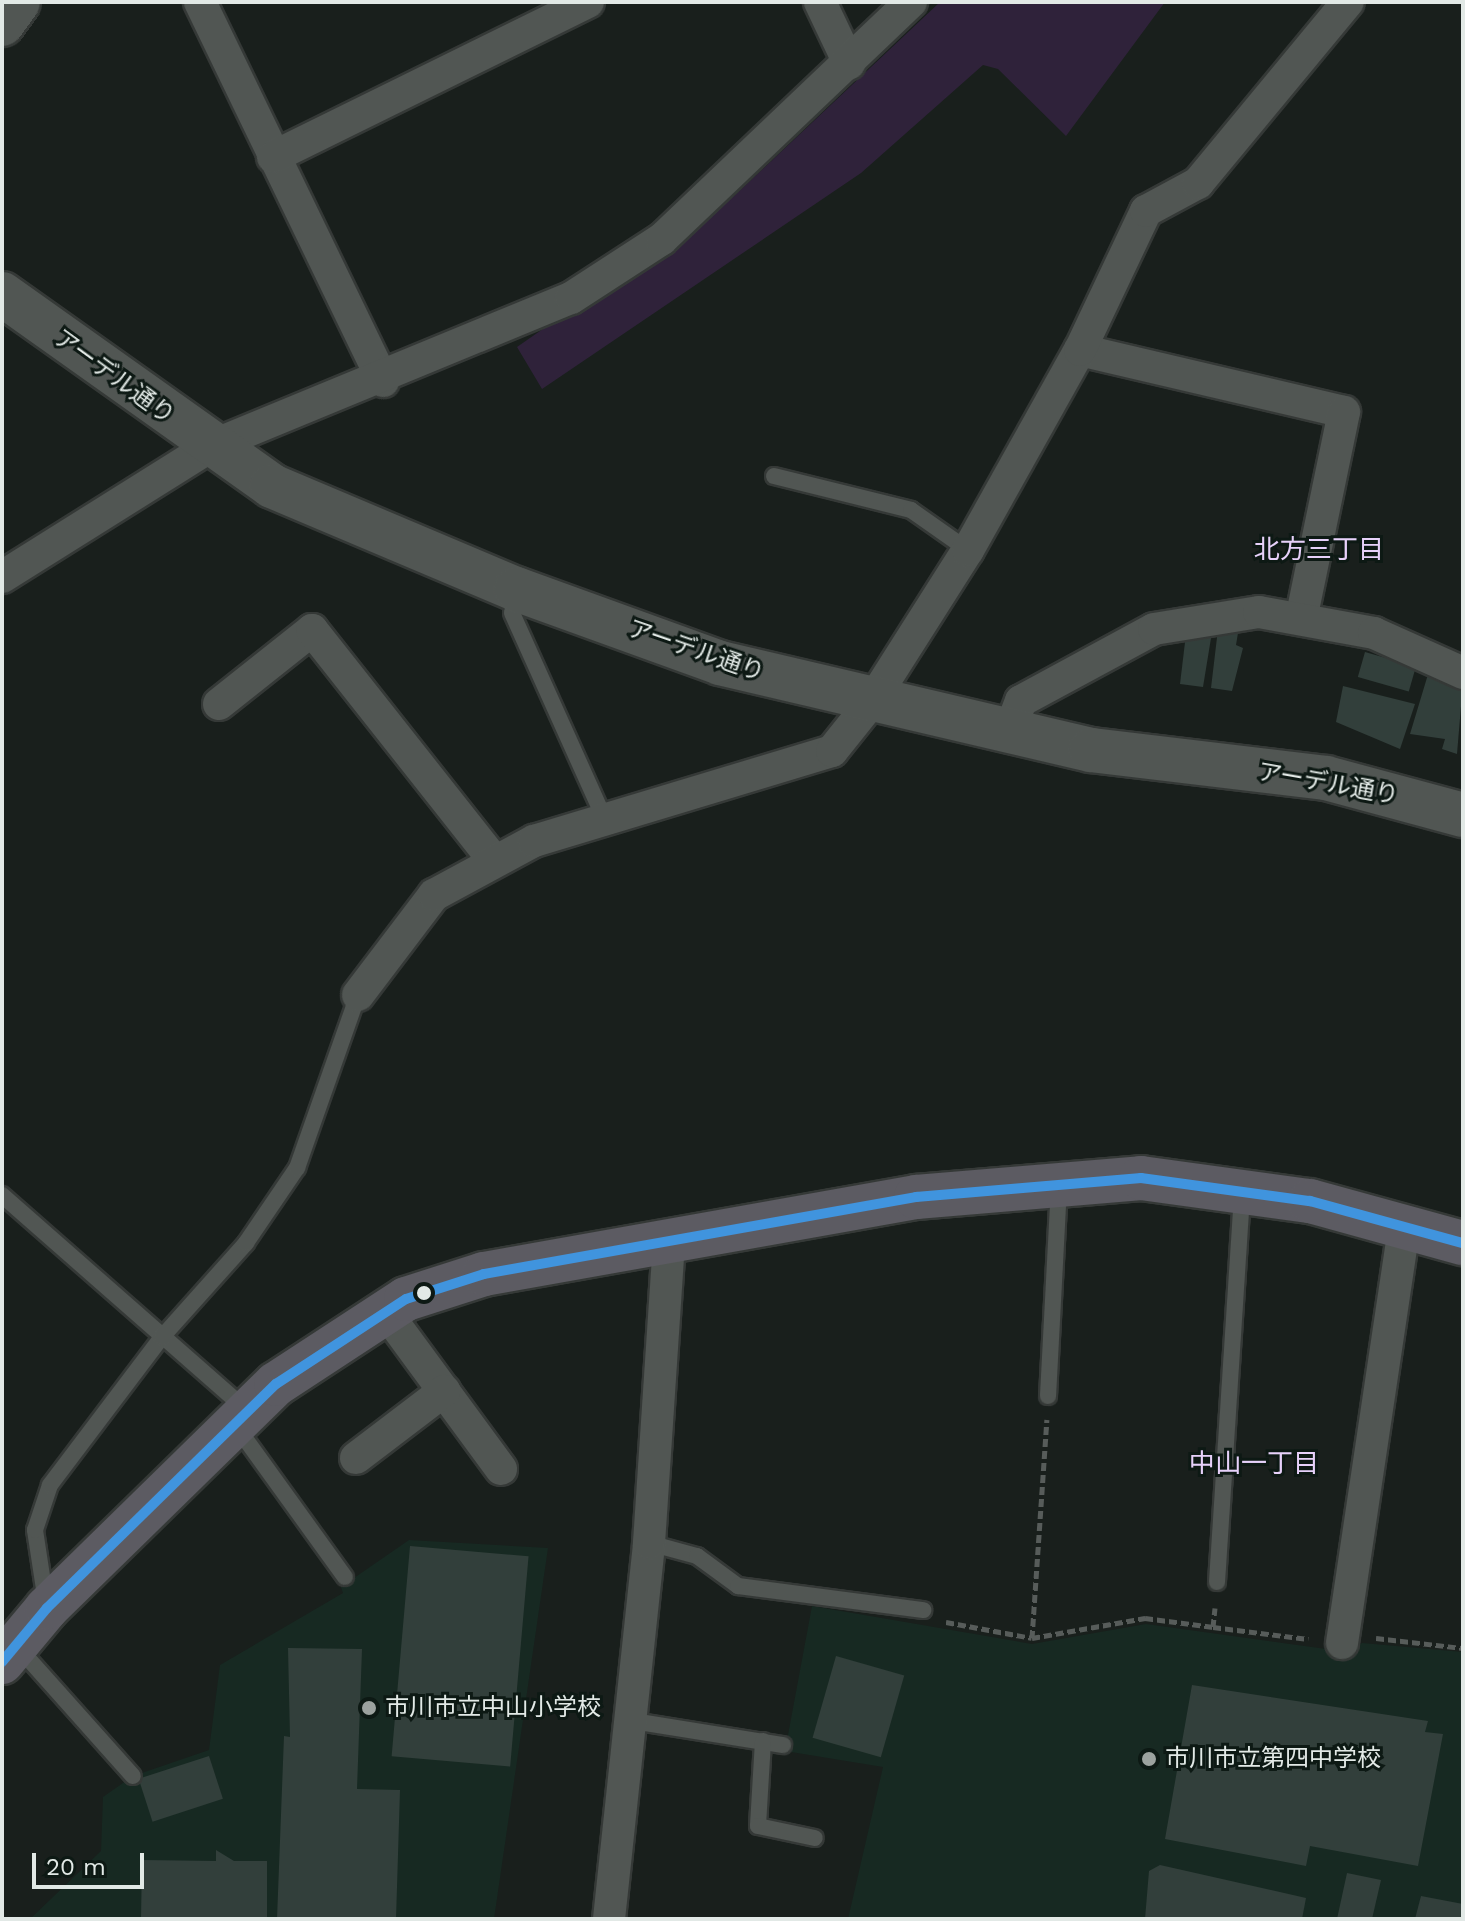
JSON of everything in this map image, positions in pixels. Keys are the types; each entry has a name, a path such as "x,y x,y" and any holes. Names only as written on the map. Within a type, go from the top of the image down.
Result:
{"main road":[{"path":"9,1653 47,1608 240,1416 331,1341 385,1311 484,1274 916,1197 1059,1182 1197,1183 1405,1223 1463,1243"}],"street":[{"path":"2,24 18,2"},
{"path":"200,2 383,381"},
{"path":"273,157 588,2"},
{"path":"820,2 849,63"},
{"path":"2,577 209,447 383,381 571,298 662,239 911,2"},
{"path":"358,995 434,895 495,862 604,818 832,751 872,701 968,550 1080,350 1146,211 1198,183 1348,2"},
{"name":"アーデル通り","path":"2,294 209,447 272,486 516,589 720,663 1009,732 1326,778 1463,815"},
{"path":"1080,350 1344,412 1301,619"},
{"path":"1009,732 1021,701 1154,629 1259,612 1374,633 1463,673"},
{"path":"219,704 312,630 495,862"},
{"path":"1342,1639 1405,1223"},
{"path":"609,1919 633,1721 649,1543 669,1239"},
{"path":"385,1311 501,1469"},
{"path":"356,1458 444,1391"}],"lane":[{"path":"774,476 911,510 968,550"},
{"path":"516,589 512,613 604,818"},
{"path":"47,1608 35,1530 50,1485 162,1337 246,1243 297,1168 358,995"},
{"path":"1048,1396 1059,1182"},
{"path":"2,1195 162,1337 240,1416 345,1577"},
{"path":"1217,1582 1241,1210"},
{"path":"649,1543 697,1556 738,1586 923,1610"},
{"path":"9,1653 133,1776"},
{"path":"633,1721 783,1745"},
{"path":"763,1741 758,1826 815,1838"}],"path":[{"path":"1032,1638 1048,1396"},
{"path":"1213,1627 1217,1582"},
{"path":"923,1610 926,1618 1032,1638 1145,1618 1213,1627 1463,1648"}],"shaded area":[{"path":"940,2 1165,2 1066,136 998,69 983,65 861,173 542,389 517,347 734,196"},
{"name":"市川市立中山小学校","path":"409,1540 548,1548 494,1919 30,1919 101,1851 103,1797 133,1776 209,1750 220,1665 343,1593 341,1587"},
{"name":"市川市立第四中学校","path":"812,1606 1032,1644 1146,1624 1348,1652 1362,1643 1463,1652 1463,1919 848,1919 883,1767 785,1751"}],"building":[{"path":"1218,629 1238,633 1236,645 1243,648 1232,691 1211,688"},
{"path":"1212,632 1203,687 1180,684 1186,634"},
{"path":"1365,652 1416,667 1409,692 1358,677"},
{"path":"1429,671 1463,682 1457,754 1442,749 1445,739 1410,734"},
{"path":"1343,686 1415,704 1400,749 1336,722"},
{"path":"410,1546 529,1556 510,1767 392,1756"},
{"path":"288,1648 362,1649 357,1789 400,1790 396,1919 277,1919 284,1736 290,1737"},
{"path":"836,1656 904,1676 881,1757 813,1738"},
{"path":"1192,1685 1428,1721 1425,1732 1443,1734 1418,1866 1310,1846 1306,1866 1165,1839"},
{"path":"209,1756 223,1799 153,1822 139,1779"},
{"path":"216,1850 234,1861 267,1861 267,1919 141,1919 142,1860 216,1861"},
{"path":"1160,1865 1306,1898 1302,1919 1145,1919 1149,1871"},
{"path":"1347,1873 1381,1880 1372,1919 1337,1919"},
{"path":"1421,1896 1463,1904 1463,1919 1415,1919"}],"transit line":[{"path":"2,1662 47,1608 276,1384 406,1299 484,1274 916,1197 1141,1178 1310,1201 1463,1243"}],"place":[{"name":"市川市立中山小学校","path":"369,1708"},
{"name":"市川市立第四中学校","path":"1149,1759"}],"district":[{"name":"北方三丁目","path":"1319,550"},
{"name":"中山一丁目","path":"1254,1464"}]}
